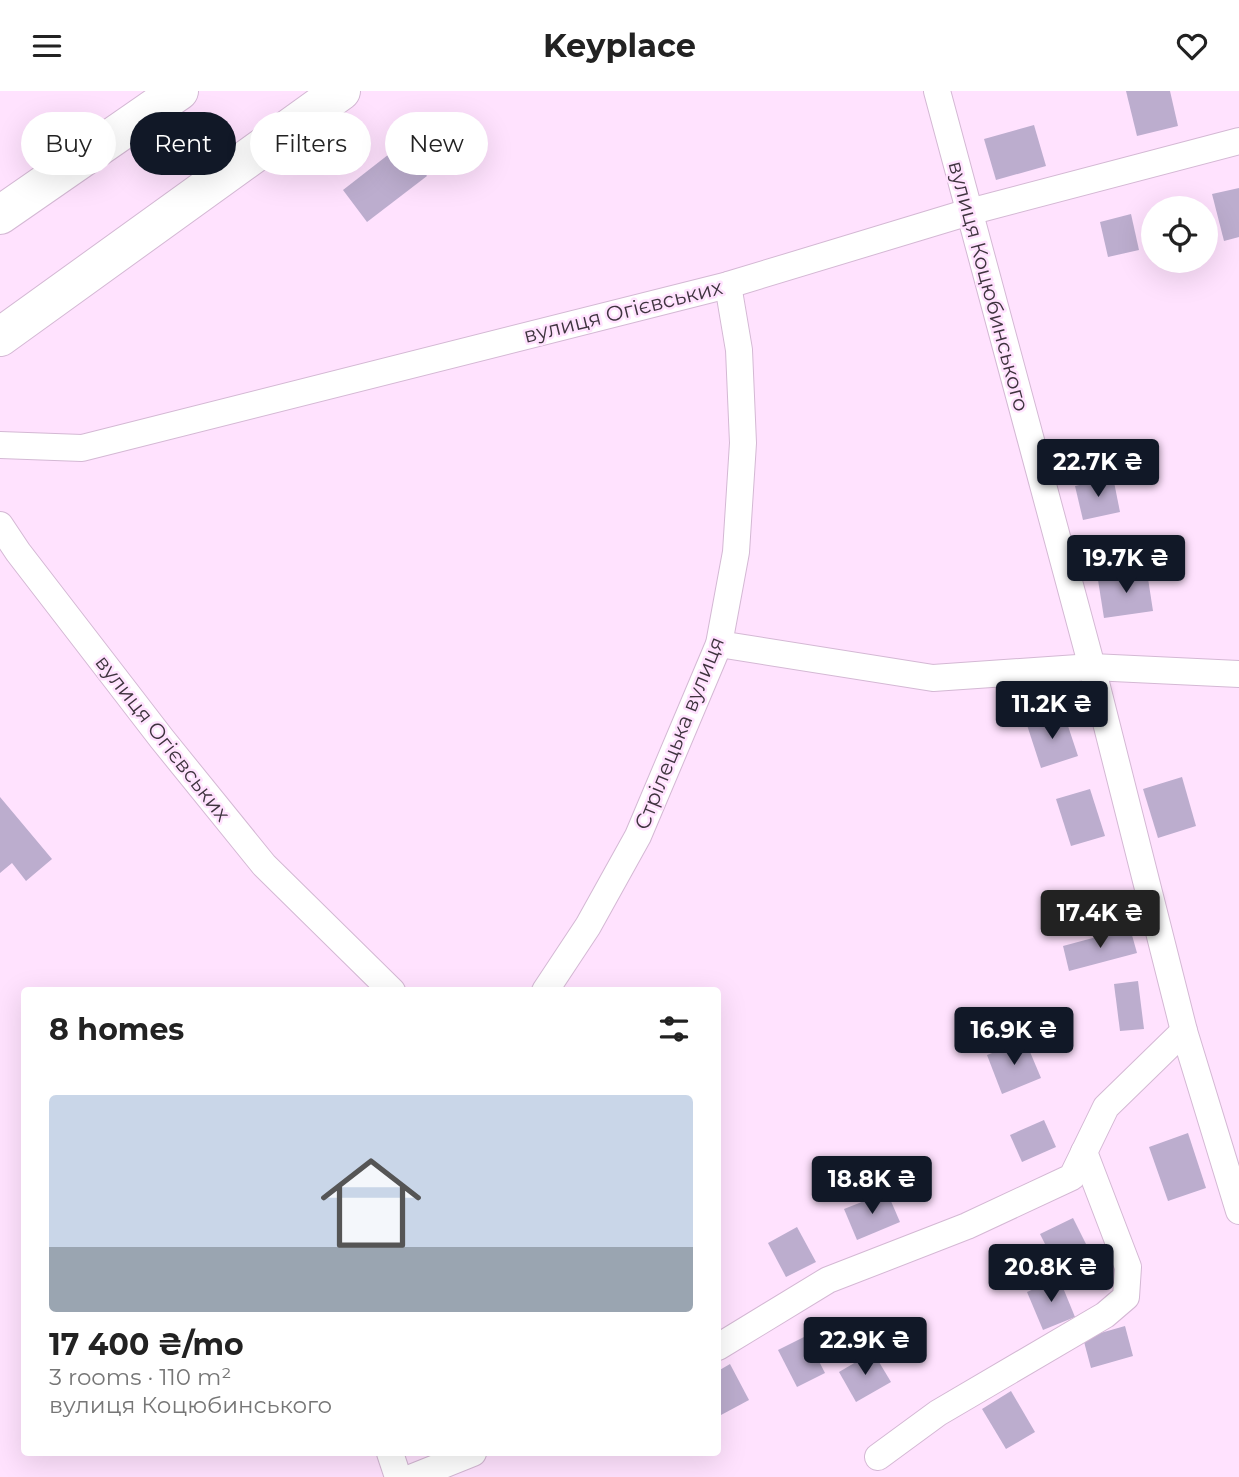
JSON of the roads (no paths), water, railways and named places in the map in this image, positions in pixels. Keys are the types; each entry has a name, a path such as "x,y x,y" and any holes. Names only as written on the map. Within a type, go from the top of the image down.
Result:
{"street":[{"path":"0,215 179,91"},
{"path":"0,337 341,91"},
{"name":"вулиця Коцюбинського","path":"937,91 1092,667 1184,1031 1239,1211"},
{"name":"вулиця Огієвських","path":"0,445 82,448 727,285 969,212 1239,141"},
{"name":"Стрілецька вулиця","path":"548,987 588,926 638,836 719,644 736,552 743,443 739,350 727,285"},
{"name":"вулиця Огієвських","path":"0,525 162,739 264,865 388,987"},
{"path":"719,644 933,678 1092,667 1239,674"},
{"path":"721,1345 828,1280 967,1226 1072,1177 1106,1107 1184,1031"},
{"path":"878,1457 938,1413 1105,1315 1126,1297 1128,1267 1084,1152"},
{"path":"391,1456 398,1477"},
{"path":"414,1477 466,1456"}]}
